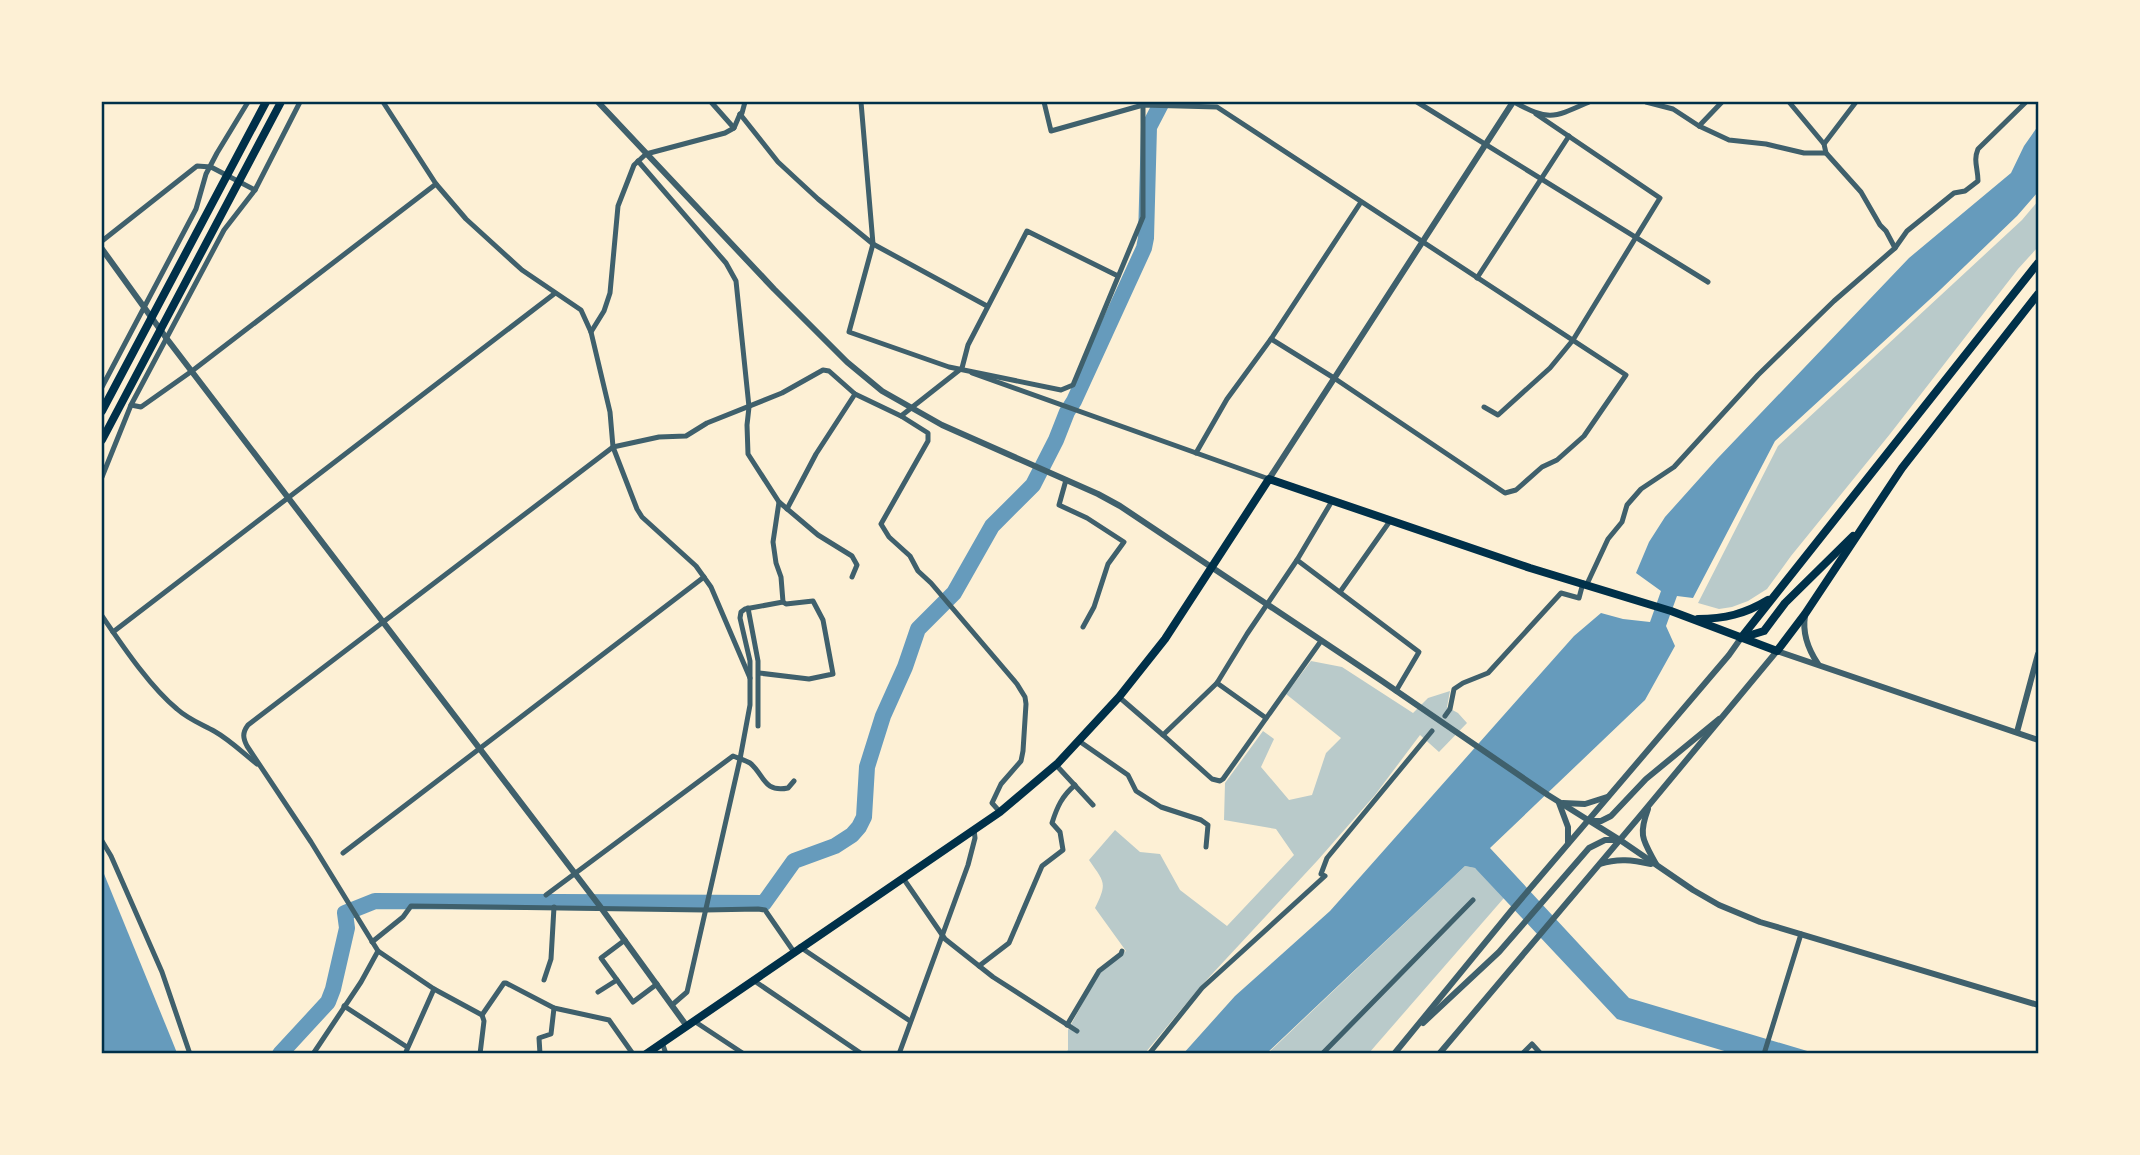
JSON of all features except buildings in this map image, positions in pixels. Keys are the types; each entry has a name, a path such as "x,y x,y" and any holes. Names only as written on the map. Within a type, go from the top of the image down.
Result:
{"main road":[{"path":"102,411 266,102"},
{"path":"102,440 281,102"},
{"path":"1741,638 2039,263"},
{"path":"646,1054 1000,813 1056,765 1119,697 1166,639 1269,479 1530,568 1671,611 1777,651 1805,614 1902,468 2039,294"},
{"path":"1741,638 1764,631 1786,603 1864,526"},
{"path":"1691,619 1728,617 1743,613 1774,596"}],"street":[{"path":"102,387 196,209 206,174 248,102"},
{"path":"102,477 131,405 224,230 255,190 300,102"},
{"path":"383,102 436,184 466,219 522,270 581,310 591,332 610,412 613,447 640,513 696,566 711,587 750,678"},
{"path":"598,102 774,289 847,362 882,391 942,425 1120,506 1161,531 1211,568 1558,802 1719,905 1760,922 2039,1005"},
{"path":"711,102 734,128"},
{"path":"591,332 604,311 610,293 618,206 634,165 646,154 725,133 734,128 745,102"},
{"path":"862,102 873,244 849,332 948,367 1061,390 1073,385 1143,217 1143,105"},
{"path":"1044,102 1051,131 1143,105 1163,107 1218,104 1361,202 1626,375 1584,436 1516,490 1505,493 1271,339"},
{"path":"1417,102 1708,282"},
{"path":"962,368 984,379 1269,479 1513,102 1536,114 1660,198 1573,340 1550,369 1498,415 1484,407"},
{"path":"1536,114 1554,116 1589,102"},
{"path":"1646,102 1673,109 1699,126 1729,140 1766,144 1804,153 1826,153"},
{"path":"1699,126 1722,102"},
{"path":"1789,102 1824,144 1826,153 1861,192 1895,248"},
{"path":"1824,144 1856,102"},
{"path":"1445,716 1450,709 1454,689 1488,673 1561,593 1579,598 1608,539 1622,522 1628,505 1641,489 1674,467 1758,375 1834,301 1895,248 1907,231 1954,193 1965,191 1978,181 1974,158 1978,149 2026,102"},
{"path":"740,114 778,162 873,244 987,306"},
{"path":"1477,278 1569,136"},
{"path":"638,161 732,271 738,292 749,407 748,454 779,502 818,535 852,556 857,565 852,577"},
{"path":"102,241 197,166 211,167 255,190"},
{"path":"131,405 141,407 192,371 436,184"},
{"path":"1196,453 1227,399 1271,339 1361,202"},
{"path":"901,416 962,368 968,345 1027,231 1118,276"},
{"path":"102,249 167,339 600,906 672,1005 690,1023 744,1054"},
{"path":"113,632 554,294"},
{"path":"480,1054 484,1021 482,1015 434,989 378,951 243,738 244,730 613,447 659,437 686,436 707,423 782,393 823,370 829,371 855,394 918,425 928,433 928,441 881,524 889,537 910,556 918,571 1017,684 1025,697 1027,704 1021,761 1001,784 992,803 1000,813"},
{"path":"787,509 816,454 855,394"},
{"path":"1066,480 1059,505 1087,518 1124,542 1108,565 1094,607 1083,627"},
{"path":"1163,735 1217,682 1332,501"},
{"path":"779,502 773,542 781,577 783,602"},
{"path":"1340,592 1390,521"},
{"path":"1297,560 1419,652 1396,691"},
{"path":"343,853 704,577"},
{"path":"672,1005 687,992 750,705 750,661 741,612 748,608 783,602 813,601 823,620 833,674 808,679 759,673"},
{"path":"748,608 755,636 759,673 758,726"},
{"path":"1805,614 1805,638 1818,664"},
{"path":"102,617 160,693 175,708 189,719 216,732 262,769"},
{"path":"1394,1054 1741,638"},
{"path":"1119,697 1212,779 1220,781 1321,640"},
{"path":"1439,1054 1777,651 2039,740"},
{"path":"2017,732 2039,654"},
{"path":"1217,682 1266,718"},
{"path":"1587,821 1601,821 1611,816 1646,779 1726,713"},
{"path":"1149,1054 1202,988 1325,876 1321,874 1327,858 1432,731"},
{"path":"1079,741 1128,775 1136,791 1161,807 1208,825 1206,847"},
{"path":"546,895 733,756 750,764 759,776 774,788 788,788 794,781"},
{"path":"1056,765 1093,805"},
{"path":"979,966 1009,943 1042,866 1063,850 1060,832 1052,823 1065,794 1074,785"},
{"path":"1558,802 1585,804 1608,797"},
{"path":"1558,802 1567,827 1567,844"},
{"path":"1650,804 1641,835 1656,865"},
{"path":"899,1054 968,865 975,838 974,829"},
{"path":"1409,1035 1499,953 1589,848 1605,840 1620,840"},
{"path":"102,841 162,972 190,1054"},
{"path":"1599,865 1623,860 1656,865"},
{"path":"903,878 945,939 993,977 1077,1031"},
{"path":"1322,1054 1473,900"},
{"path":"372,942 403,917 411,906 600,906 765,910 797,949 911,1021"},
{"path":"544,980 551,959 554,907"},
{"path":"1764,1054 1801,934"},
{"path":"625,940 601,958 633,1002 657,984"},
{"path":"313,1054 361,982 378,951"},
{"path":"1068,1025 1099,971 1122,951"},
{"path":"598,992 617,980"},
{"path":"752,980 862,1054"},
{"path":"482,1015 504,983 554,1007 609,1020 633,1054"},
{"path":"344,1006 406,1050 434,989"},
{"path":"540,1054 539,1038 551,1034 554,1007"},
{"path":"662,1042 666,1054"},
{"path":"1522,1054 1532,1044 1541,1054"}],"shaded area":[{"path":"2038,201 2038,247 1767,589 1732,607 1719,609 1698,603 1778,446 2022,220"},
{"path":"1311,661 1342,667 1413,713 1428,698 1450,691 1447,707 1458,713 1467,723 1439,752 1420,735 1375,795 1200,987 1145,1053 1065,1054 1068,1050 1068,1030 1098,975 1126,951 1095,908 1103,887 1089,860 1115,830 1140,852 1160,854 1180,890 1227,926 1294,855 1276,829 1224,820 1225,783 1263,731 1274,739 1261,767 1289,800 1312,795 1326,753 1341,738 1286,694"},
{"path":"1465,866 1475,868 1510,891 1369,1053 1267,1054"}],"water":[{"path":"2038,126 2038,192 2017,216 1940,290 1775,441 1693,598 1677,596 1666,626 1675,646 1645,700 1490,848 1629,998 1814,1053 1731,1053 1617,1019 1475,868 1465,866 1267,1053 1183,1054 1235,996 1330,911 1574,636 1601,613 1650,622 1661,591 1636,573 1649,542 1665,517 1909,258 2011,173 2024,146"},
{"path":"102,869 171,1038 177,1053 102,1053"}],"waterway":[{"path":"280,1054 328,1002 347,928 345,913 375,901 764,903 794,861 835,846 852,835 864,817 867,767 883,716 905,667 918,629 954,593 992,526 1033,485 1144,248 1149,127 1162,102"}]}
